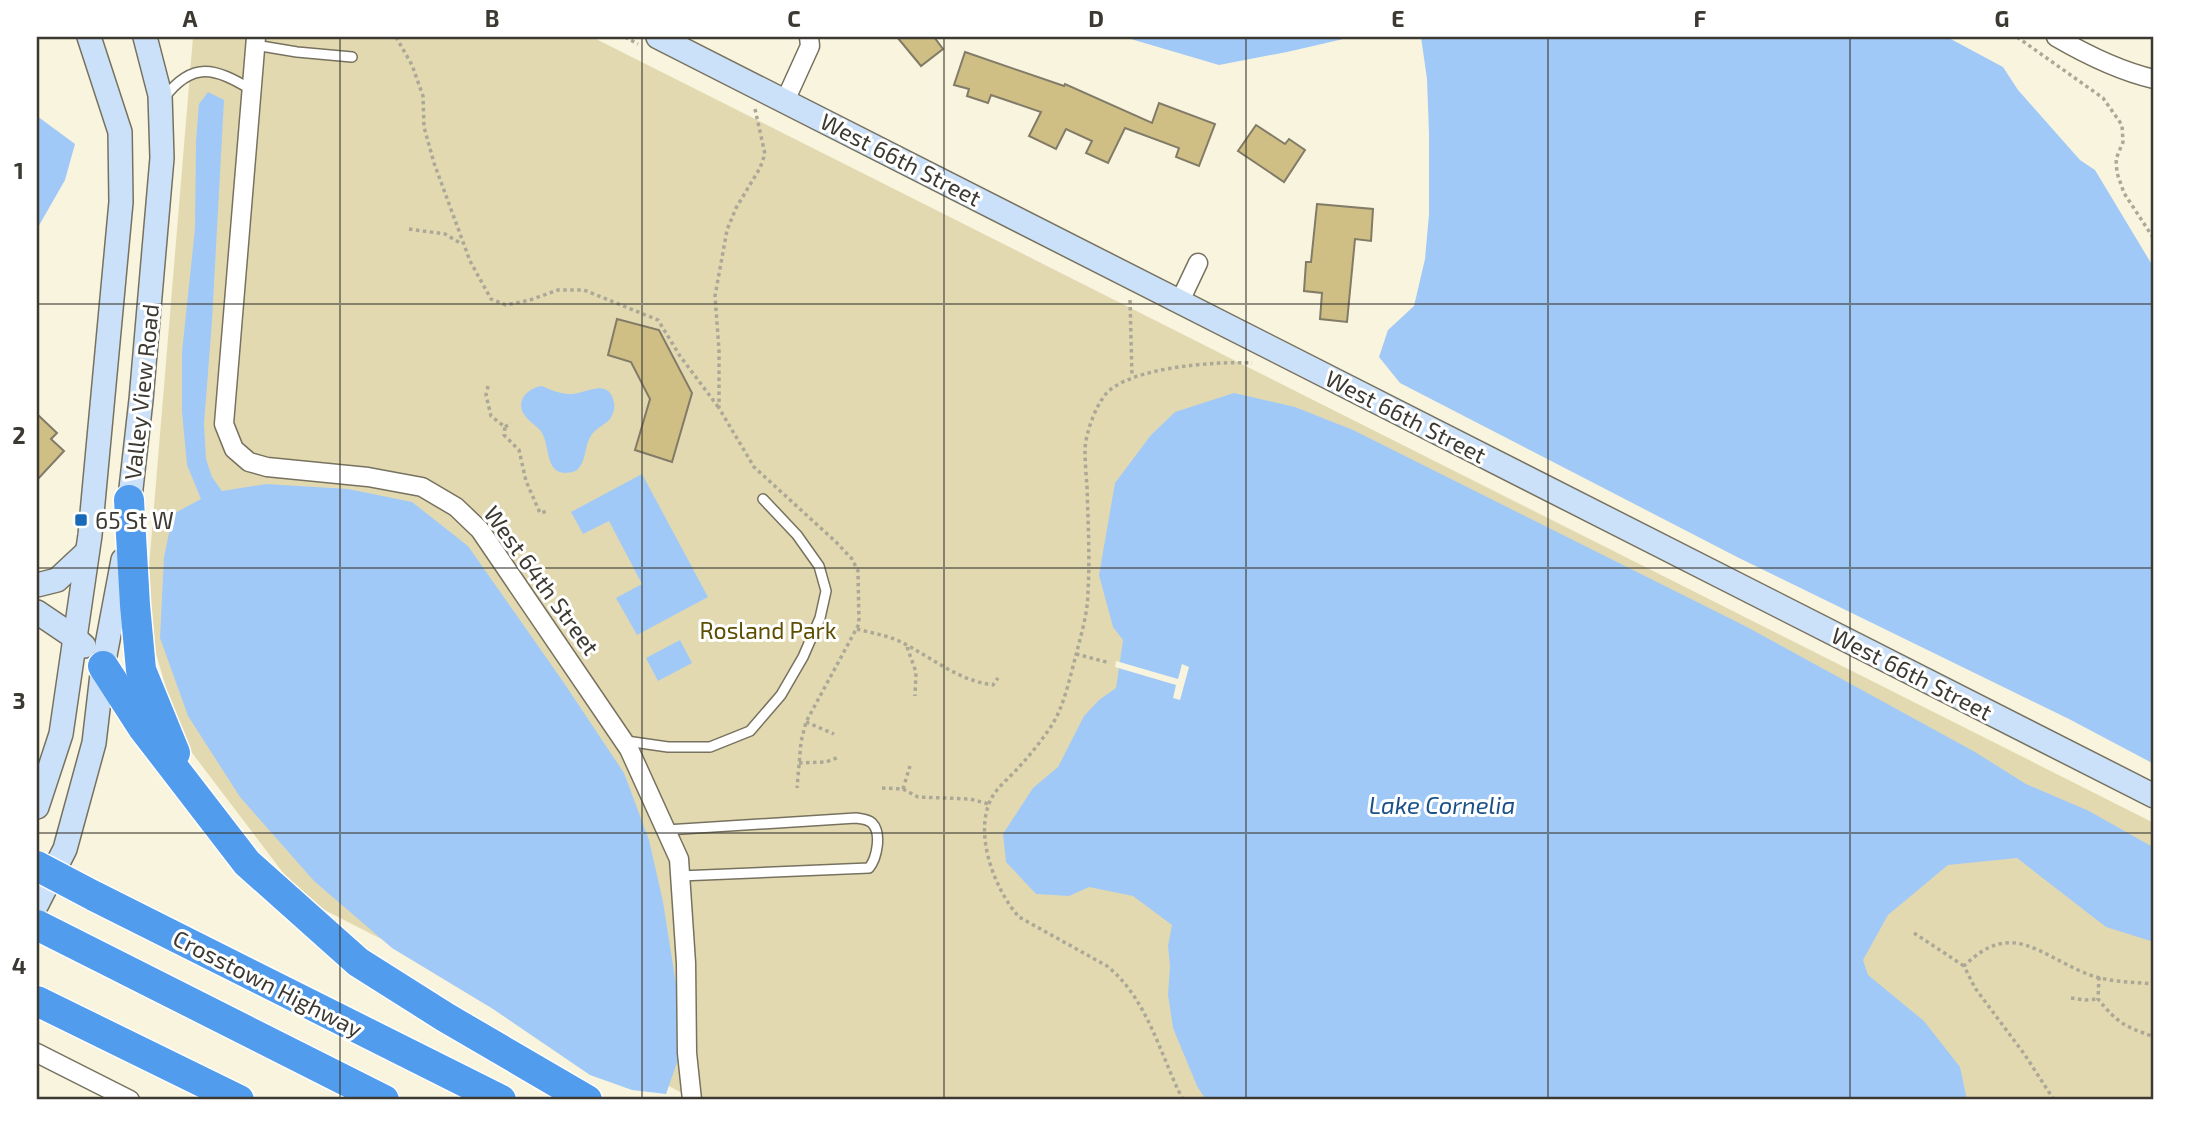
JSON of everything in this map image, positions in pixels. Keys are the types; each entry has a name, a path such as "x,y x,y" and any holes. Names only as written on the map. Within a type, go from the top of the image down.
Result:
{"highway":[{"path":"129,500 141,670 194,794"},
{"path":"103,666 143,728 247,863 358,962 445,1017 587,1100"},
{"name":"Crosstown Highway","path":"37,866 500,1100"},
{"path":"37,925 384,1100"},
{"path":"37,1001 239,1100"}],"street":[{"name":"Valley View Road","path":"37,807 61,734 87,552 121,202 120,132 89,37"},
{"name":"Valley View Road","path":"37,904 65,849 91,756 103,666 121,577 141,400 162,158 161,102 145,37"},
{"name":"West 66th Street","path":"658,37 2154,796"},
{"path":"785,101 810,46 809,37"},
{"path":"2056,37 2091,57 2154,79"},
{"name":"West 64th Street","path":"255,41 224,424 234,449 249,463 267,467 368,477 422,487 456,506 480,530 624,741 679,859 686,963 687,1053 692,1100"},
{"path":"1180,301 1198,263"},
{"path":"37,585 57,580 87,552"},
{"path":"37,612 75,637 103,666"},
{"path":"37,1053 130,1100"}],"lane":[{"path":"255,41 297,52 352,57"},
{"path":"161,102 177,81 201,71 228,76 252,90"},
{"path":"624,741 668,747 710,747 750,731 781,695 803,657 820,618 825,591 819,566 797,536 763,499"},
{"path":"666,830 856,818 873,824 877,832 875,858 869,868 680,876"}],"path":[{"path":"397,37 412,65 423,96 424,127 434,163 470,261 491,299 506,305 558,290 584,290 658,320 680,356 719,408 754,467 852,559 858,572 859,624 806,722 801,742 797,788"},
{"path":"2017,37 2103,98 2122,125 2123,142 2116,159 2117,173 2124,193 2154,239"},
{"path":"719,408 719,349 715,296 727,230 765,154 753,100"},
{"path":"409,229 445,234 464,245"},
{"path":"1132,291 1132,377"},
{"path":"1183,1100 1139,1004 1118,974 1019,917 1008,905 991,868 985,834 989,804 994,795 1036,748 1054,721 1076,654 1088,596 1085,447 1095,414 1104,396 1112,388 1132,377 1226,361 1260,363"},
{"path":"488,386 486,395 491,416 505,426"},
{"path":"505,426 511,423"},
{"path":"505,426 504,435 519,450 526,481 540,513 548,511"},
{"path":"857,629 898,641 974,682 993,685 998,678"},
{"path":"906,646 916,672 915,696"},
{"path":"1076,654 1110,663"},
{"path":"806,722 834,734"},
{"path":"799,763 826,762 839,757"},
{"path":"903,789 910,766"},
{"path":"882,788 903,789 918,797 970,799 989,804"},
{"path":"1914,933 1964,967 1975,988 2025,1055 2054,1100"},
{"path":"1964,967 1993,945 2013,941 2063,961 2086,974 2154,984"},
{"path":"2099,976 2098,999 2124,1026 2154,1037"},
{"path":"2071,998 2098,999"}],"green space":[{"name":"Rosland Park","path":"193,37 592,37 2154,823 2154,1100 696,1100 303,899 180,737 145,615"}],"water":[{"path":"1124,37 1352,37 1219,65"},
{"path":"1421,37 1947,37 2003,67 2018,90 2080,160 2095,170 2154,268 2154,764 2069,719 1739,558 1400,383 1379,357 1388,330 1414,306 1425,259 1429,214 1429,134 1427,79"},
{"path":"208,92 224,100 204,424 206,459 212,477 222,491 266,484 348,489 412,502 468,546 624,773 649,840 663,902 676,984 678,1060 666,1094 632,1090 590,1075 493,1009 392,948 314,881 240,797 188,716 160,638 164,557 173,514 201,499 187,465 182,412 182,352 195,228 199,104"},
{"path":"37,116 75,144 65,180 37,229"},
{"path":"542,386 568,394 601,388 611,395 614,405 612,416 590,438 582,463 576,471 558,472 554,468 542,433 521,407 527,393"},
{"name":"Lake Cornelia","path":"1234,393 1295,407 1353,430 1747,627 1975,752 2026,784 2089,811 2151,846 2154,848 2154,942 2106,927 2017,858 1948,865 1888,915 1863,960 1868,975 1924,1021 1960,1067 1967,1100 1206,1100 1197,1086 1173,1028 1168,995 1168,946 1172,925 1133,896 1089,887 1069,896 1036,894 1006,862 1003,834 1033,788 1058,767 1084,716 1099,700 1116,688 1123,640 1113,627 1099,575 1115,483 1151,435 1175,412"},
{"path":"642,474 708,597 637,635 616,598 642,584 609,521 583,534 571,512"},
{"path":"680,640 692,663 658,681 646,658"}],"pier":[{"path":"1116,661 1178,679 1182,664 1189,667 1180,700 1173,698 1176,685 1115,667"}],"building":[{"path":"897,37 934,37 943,49 921,66"},
{"path":"965,52 1064,86 1065,84 1152,123 1159,103 1215,124 1199,166 1176,157 1179,148 1125,128 1108,163 1086,153 1092,141 1066,129 1056,149 1029,136 1041,112 991,95 988,103 967,96 969,89 954,85"},
{"path":"1256,125 1285,144 1289,139 1305,150 1284,182 1238,151"},
{"path":"1317,204 1373,209 1371,241 1355,239 1347,322 1320,319 1322,293 1304,291 1306,262 1311,262"},
{"path":"617,319 659,330 692,393 672,462 635,450 650,399 631,362 608,355"},
{"path":"37,414 57,433 51,439 64,451 37,480"}],"place":[{"name":"65 St W","path":"81,520"}]}
